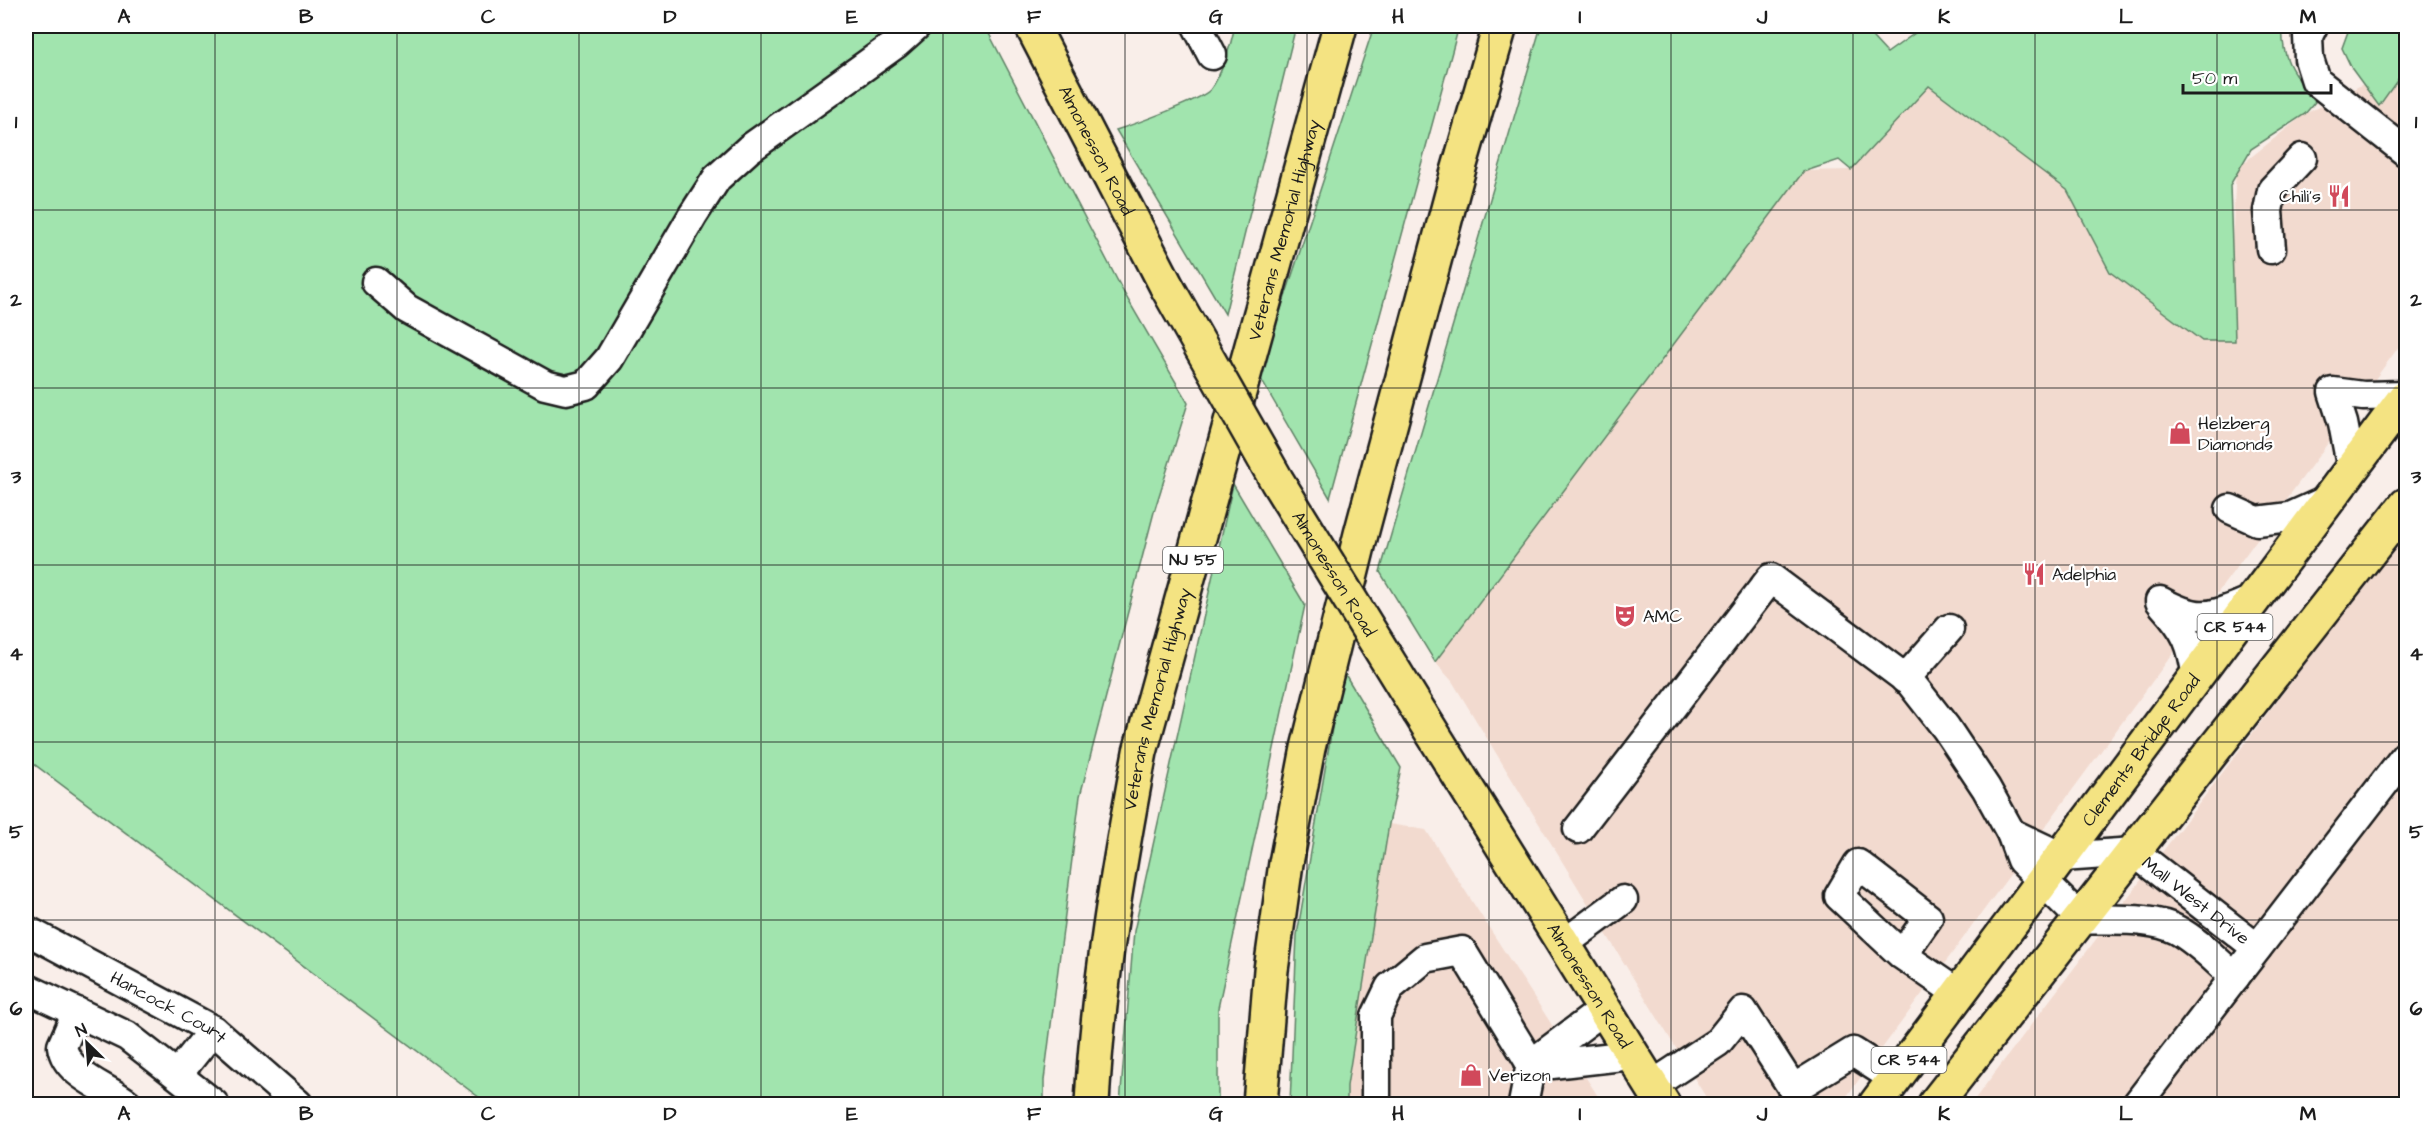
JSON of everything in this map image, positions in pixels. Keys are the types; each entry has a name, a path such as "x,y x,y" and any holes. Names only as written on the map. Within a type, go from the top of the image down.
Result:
{"main road":[{"name":"Almonesson Road","path":"1032,26 1167,288 1277,481 1562,945 1657,1095"},
{"name":"Veterans Memorial Highway","path":"1092,1104 1100,996 1118,873 1140,752 1340,26"},
{"path":"1260,1104 1271,970 1286,863 1308,748 1364,523 1500,26"},
{"name":"Clements Bridge Road","path":"1886,1092 2406,396"},
{"name":"CR 544","path":"1935,1104 2403,513"}],"street":[{"path":"376,282 407,309 545,386 566,390 586,385 609,359 693,214 717,178 749,149 897,43 916,26"},
{"path":"1197,26 1212,56"},
{"path":"2313,26 2308,36 2309,59 2316,81 2406,152"},
{"path":"2271,249 2268,211 2272,190 2302,158"},
{"path":"2352,470 2333,392 2363,396 2406,396"},
{"path":"2230,509 2257,521 2290,517 2330,499"},
{"path":"1578,829 1771,578 1905,679 1946,728 2011,833 2053,869 2081,919"},
{"path":"2197,678 2192,645 2176,619 2160,602 2190,616 2208,616 2256,599"},
{"path":"1905,679 1949,629"},
{"path":"2138,1104 2406,755"},
{"name":"Mall West Drive","path":"2053,869 2134,852 2257,948"},
{"path":"1562,945 1623,900"},
{"name":"Mall West Drive","path":"2081,919 2147,923 2175,929 2194,941 2235,977"},
{"name":"Hancock Court","path":"26,930 213,1030 297,1104"},
{"path":"1376,1104 1376,1016 1390,987 1425,958 1461,951 1531,1064"},
{"path":"1902,954 1959,994"},
{"path":"26,988 127,1036 214,1104"},
{"path":"1523,1104 1531,1064 1603,1010"},
{"path":"1657,1095 1718,1042 1743,1011 1793,1089 1853,1052 1886,1092"},
{"path":"77,1012 62,1046 69,1066 112,1091 128,1104"},
{"path":"178,1074 213,1030"},
{"path":"1531,1064 1631,1055"}],"shaded area":[{"path":"2406,62 2406,337 1841,1104 1710,1104 1452,681 1435,662 1803,171 1851,170 1929,85 2067,190 2110,272 2235,341 2232,243 2236,169 2305,114"},
{"path":"2406,531 2406,1104 1971,1104"},
{"path":"1389,824 1426,830 1603,1104 1347,1104 1347,1086"}],"green space":[{"path":"26,26 985,26 1124,293 1188,403 1154,512 1080,796 1044,1080 1044,1104 488,1104 26,758"},
{"path":"1235,26 1296,26 1225,314 1116,130 1181,106 1210,90 1222,68"},
{"path":"1374,26 1459,26 1330,498 1259,376"},
{"path":"1541,26 1862,26 1887,53 1925,26 2283,26 2284,49 2287,58 2315,102 2305,114 2251,149 2230,185 2235,341 2202,341 2110,272 2067,190 1929,86 1851,170 1839,160 1803,172 1435,662 1380,572"},
{"path":"2350,26 2406,26 2406,68 2379,106 2352,69 2342,48"},
{"path":"1233,484 1305,605 1218,1008 1218,1104 1120,1104 1134,931"},
{"path":"1342,669 1401,768 1389,824 1347,1086 1347,1104 1290,1104 1297,935"}],"place":[{"name":"Chili's","path":"2339,196"},
{"name":"Helzberg Diamonds","path":"2180,433"},
{"name":"Adelphia","path":"2034,574"},
{"name":"AMC","path":"1625,616"},
{"name":"Verizon","path":"1471,1075"}]}
